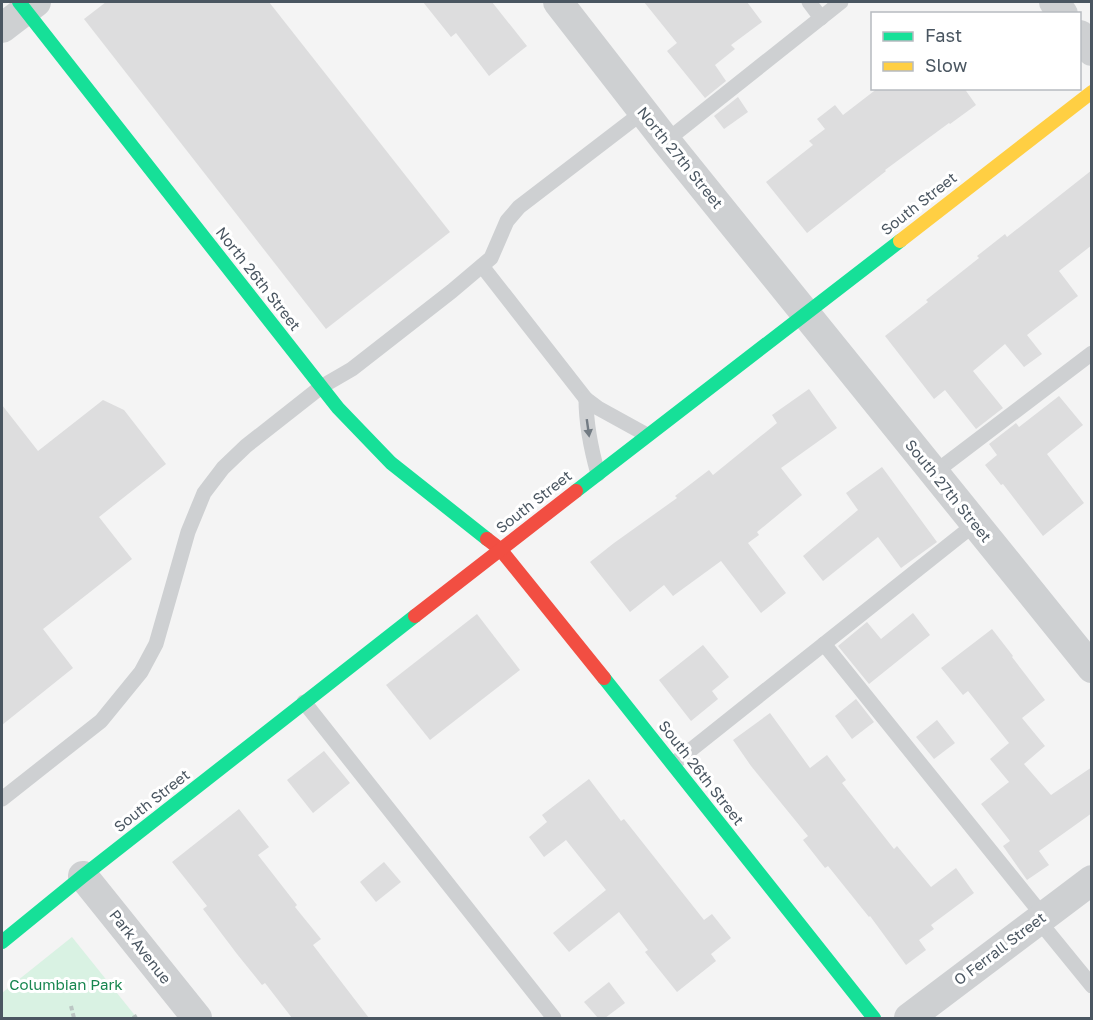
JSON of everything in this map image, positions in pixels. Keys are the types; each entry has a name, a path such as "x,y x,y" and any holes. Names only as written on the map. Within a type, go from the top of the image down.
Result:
{"main road":[{"name":"North 26th Street","path":"27,4 338,408 391,463 500,549"},
{"name":"South Street","path":"2,942 500,549 1092,92"},
{"name":"South 26th Street","path":"500,549 874,1018"}],"street":[{"name":"North 27th Street","path":"558,2 666,141 805,313"},
{"path":"2,28 27,4"},
{"path":"1081,36 1092,51"},
{"name":"South 27th Street","path":"805,313 1092,668"},
{"name":"Park Avenue","path":"83,876 197,1018"},
{"name":"O Ferrall Street","path":"909,1018 1092,880"}],"lane":[{"path":"808,2 821,18"},
{"path":"666,141 841,2"},
{"path":"2,799 101,722 141,672 156,644 188,532 204,493 223,468 246,446 321,387 352,369 482,266 491,258 507,221 519,207 643,112"},
{"path":"482,266 586,399 647,435"},
{"path":"934,473 1092,353"},
{"path":"586,399 590,446 598,474"},
{"path":"673,764 975,524"},
{"path":"824,644 1092,986"},
{"path":"304,702 554,1018"}],"path":[{"path":"71,1006 74,1018"},
{"path":"133,1018 138,1015"}],"green space":[{"name":"Columbian Park","path":"72,937 137,1018 2,1018 2,993"}],"building":[{"path":"106,2 269,2 450,232 326,329 84,19"},
{"path":"423,2 492,2 527,46 489,76 456,33 451,37"},
{"path":"644,2 747,2 762,22 731,45 735,49 715,65 726,81 705,98 667,51 677,43"},
{"path":"875,90 965,90 976,105 885,170 807,233 766,182 813,145 809,141 825,129 817,119 835,105 843,115"},
{"path":"738,97 748,112 724,129 714,116"},
{"path":"1092,170 1092,245 1059,271 1078,296 1027,335 1042,354 1024,367 1005,344 973,371 1003,408 976,429 945,390 934,399 885,336 979,258 977,256 1005,234 1007,237"},
{"path":"809,389 837,428 781,468 802,495 757,532 759,535 748,543 786,593 761,613 721,561 673,596 664,585 630,612 590,562 677,498 675,496 709,470 713,475 777,423 772,415"},
{"path":"1059,396 1083,425 1047,454 1084,503 1043,536 1003,484 1001,485 985,465 997,455 989,444 1016,423 1019,427"},
{"path":"103,400 124,410 166,464 99,517 132,559 43,629 73,668 2,725 2,405 38,451"},
{"path":"882,467 937,542 901,568 878,537 823,581 803,556 858,510 846,493"},
{"path":"913,613 930,635 869,684 838,646 867,622 881,639"},
{"path":"477,614 520,670 430,740 386,685"},
{"path":"992,629 1045,700 1022,718 1045,746 1024,764 1051,795 1092,767 1092,813 1039,851 1049,865 1027,880 1003,846 1010,841 981,804 1009,782 990,759 1009,743 968,691 963,695 941,668"},
{"path":"703,645 729,677 712,691 718,699 691,721 659,680"},
{"path":"856,699 874,722 852,739 835,716"},
{"path":"770,713 810,768 827,755 846,780 842,783 894,849 897,846 931,887 956,868 974,893 931,925 934,929 919,940 926,950 906,965 870,916 828,866 825,868 803,840 808,836 751,766 733,740"},
{"path":"937,720 955,743 934,759 916,737"},
{"path":"324,751 350,783 313,813 287,780"},
{"path":"589,779 621,821 624,819 704,920 712,914 731,938 711,954 716,961 677,992 645,952 648,950 619,912 569,952 553,933 606,890 566,840 544,857 529,837 547,822 542,815"},
{"path":"239,809 269,847 258,855 321,939 313,945 369,1018 292,1018 265,983 262,985 237,954 203,909 207,906 172,862"},
{"path":"384,862 401,882 376,902 360,882"},
{"path":"609,982 625,1003 605,1018 598,1018 584,1002"}],"traffic: fast":[{"path":"19,2 338,408 391,463 487,539"},
{"path":"576,491 900,241"},
{"path":"2,942 415,616"},
{"path":"604,678 874,1018"}],"traffic: slow":[{"path":"900,241 1092,92"}],"traffic: jam":[{"path":"415,616 576,491"},
{"path":"487,539 500,549 604,678"}]}
